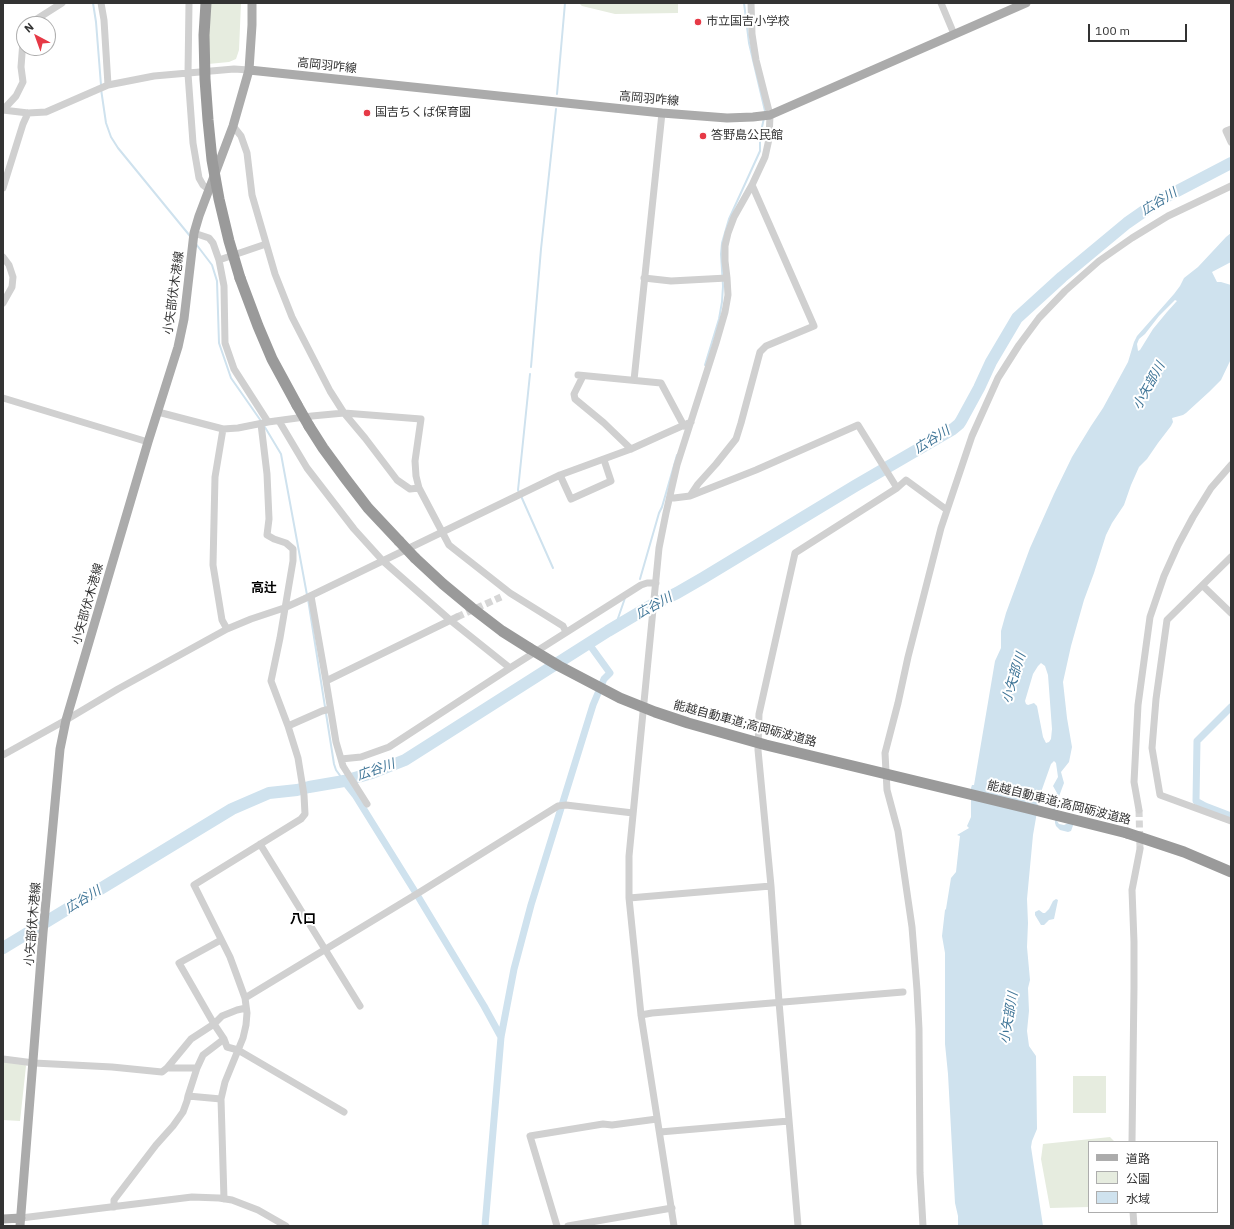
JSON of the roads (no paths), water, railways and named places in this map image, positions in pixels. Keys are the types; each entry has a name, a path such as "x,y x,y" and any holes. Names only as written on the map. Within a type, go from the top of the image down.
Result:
{"highway":[{"name":"能越自動車道;高岡砺波道路","path":"206,3 204,35 205,79 212,160 229,241 240,278 264,339 288,391 323,448 368,508 443,584 472,608 529,648 559,666 614,695 655,712 766,745 1127,833 1184,852 1231,872"}],"main road":[{"name":"小矢部伏木港線","path":"21,1222 43,933 60,749 66,720 148,442 178,347 184,320 192,246 198,216 233,126 249,70 252,3"},
{"name":"高岡羽咋線","path":"249,70 662,113 727,118 770,115 1026,3"},
{"path":"3,1218 21,1222"}],"street":[{"path":"42,16 62,3"},
{"path":"101,3 104,20 108,85"},
{"path":"189,3 188,74 193,143 199,178 203,185 208,189"},
{"path":"674,1226 641,1015 629,898 629,856 659,548 687,424 716,343 725,312 728,295 724,278 725,246 728,233 740,205 752,185 765,157 769,139 770,115 756,60 752,34 751,3"},
{"path":"941,3 954,34"},
{"path":"3,110 16,96 23,82 21,66 22,56"},
{"path":"3,110 28,113 46,112 108,85 154,76 249,70"},
{"path":"3,188 23,124 28,113"},
{"path":"634,380 662,113"},
{"path":"233,126 241,136 247,153 252,195 275,274 292,317 330,391 344,413 397,480 410,489 419,488"},
{"path":"1231,129 1226,131 1231,142"},
{"path":"690,496 698,484 736,439 742,423 760,352 766,346 814,326 752,185"},
{"path":"923,1226 920,1173 919,1029 912,927 898,831 887,790 885,753 941,528 972,436 998,378 1019,345 1039,318 1065,291 1099,261 1132,238 1168,216 1231,186"},
{"path":"194,234 209,238 213,243 219,260 224,286 225,343 234,369 264,423 269,520 268,536 286,543 293,549 293,562 271,681 298,758 304,795 304,814 301,819 194,885 237,976 245,998 246,1008 246,1025 225,1082 221,1098 224,1198"},
{"path":"219,260 266,244"},
{"path":"3,257 9,265 13,277 12,287 3,303"},
{"path":"644,278 671,281 724,278"},
{"path":"630,449 604,423 575,399 574,394 580,375 661,383 687,424"},
{"path":"3,398 148,442"},
{"path":"158,412 223,430 312,416 344,413 421,419 415,461 416,476 419,488 449,545 510,593 563,626 566,632"},
{"path":"279,421 307,468 354,529 383,561 510,668"},
{"path":"3,755 227,629 251,618 304,600 560,476 604,460 687,424"},
{"path":"670,497 690,496 756,470 858,425 897,488"},
{"path":"223,430 215,477 213,565 222,620 227,629"},
{"path":"560,476 571,499 611,481 604,460"},
{"path":"1139,810 1134,782 1138,705 1150,617 1164,576 1178,544 1212,488 1231,465"},
{"path":"798,1226 779,1002 771,886 758,750 759,714 795,553 897,488 906,480 947,510"},
{"path":"1231,557 1167,620 1156,699 1152,748 1160,795 1231,821"},
{"path":"341,759 361,757 389,747 640,585 647,583 656,587"},
{"path":"1203,586 1231,613"},
{"path":"501,597 510,593"},
{"path":"311,596 336,742 342,766 367,804"},
{"path":"326,681 453,619"},
{"path":"288,726 330,709"},
{"path":"245,998 558,806 566,805 633,813"},
{"path":"260,844 360,1006"},
{"path":"1132,1141 1134,942 1132,890 1140,849"},
{"path":"629,898 771,886"},
{"path":"221,940 179,963 224,1039 227,1047 238,1050 344,1112"},
{"path":"641,1015 903,992"},
{"path":"3,1059 34,1063 112,1067 162,1072 191,1039 214,1024 222,1016 246,1008"},
{"path":"114,1207 114,1200 183,1112 188,1101 188,1096 197,1068 203,1055 224,1039"},
{"path":"167,1068 197,1068"},
{"path":"188,1096 221,1098"},
{"path":"557,1226 530,1136 603,1124 612,1125 657,1119"},
{"path":"660,1132 789,1121"},
{"path":"21,1222 114,1207 192,1197 224,1198 232,1200 258,1210 286,1226"},
{"path":"568,1226 672,1208"},
{"path":"1133,1213 1134,1226"}],"water":[{"name":"小矢部川","path":"1231,233 1231,262 1212,272 1217,282 1231,285 1231,359 1221,380 1209,392 1186,413 1172,418 1173,422 1171,426 1147,459 1139,467 1124,505 1106,535 1084,600 1071,646 1063,682 1072,747 1069,762 1061,772 1064,783 1055,807 1057,821 1059,824 1064,825 1075,820 1071,831 1068,832 1060,830 1055,823 1052,799 1057,793 1053,786 1058,777 1056,763 1054,761 1051,764 1040,795 1033,835 1027,899 1027,947 1030,980 1028,988 1029,1011 1027,1031 1029,1046 1036,1056 1037,1129 1031,1147 1043,1226 958,1226 958,1216 955,1203 945,1044 945,953 942,936 951,878 956,872 960,836 957,835 969,828 967,826 971,817 971,788 972,785 974,785 995,661 1001,648 1001,631 1006,613 1030,548 1054,494 1072,457 1103,408 1128,362 1137,336 1174,294 1184,278 1198,267","holes":["1175,300 1177,301 1153,329 1138,351 1137,344 1139,339","1041,663 1045,666 1048,675 1052,729 1051,739 1046,743 1043,737 1037,706 1034,703 1028,705 1025,701 1033,674"]},
{"path":"1056,899 1058,900 1054,919 1049,920 1044,925 1041,925 1035,915 1035,912 1039,910 1045,913"}],"waterway":[{"path":"93,3 101,85"},
{"path":"557,94 565,3"},
{"path":"744,3 749,43 765,114"},
{"path":"101,89 106,123 111,137 118,148 190,236"},
{"path":"531,367 541,249 556,109"},
{"path":"705,365 719,319 722,302 722,243 729,219 760,151 760,136 764,118"},
{"name":"広谷川","path":"3,948 232,809 269,793 297,790 344,781 372,773 405,760 608,631 652,605 703,578 855,486 953,429 961,421 991,362 1017,318 1062,277 1127,223 1160,200 1231,163"},
{"path":"196,244 212,265 217,281 219,343 231,378 261,421"},
{"path":"519,492 530,374"},
{"path":"263,424 281,454 307,595"},
{"path":"640,579 677,455"},
{"path":"521,496 553,568"},
{"path":"615,627 625,598"},
{"path":"308,599 334,764 336,770 344,781"},
{"path":"485,1226 501,1037 514,969 531,905 593,705 604,679 610,673 589,644"},
{"path":"1231,707 1197,741 1196,801 1231,816"},
{"path":"344,781 355,795 419,898 501,1037"}],"tunnel":[{"path":"457,617 501,597"},
{"path":"1139,810 1140,849"}],"place":[{"name":"市立国吉小学校","path":"698,22"},
{"name":"国吉ちくば保育園","path":"367,113"},
{"name":"答野島公民館","path":"703,136"}],"district":[{"name":"高辻","path":"264,588"},
{"name":"八口","path":"303,919"}]}
